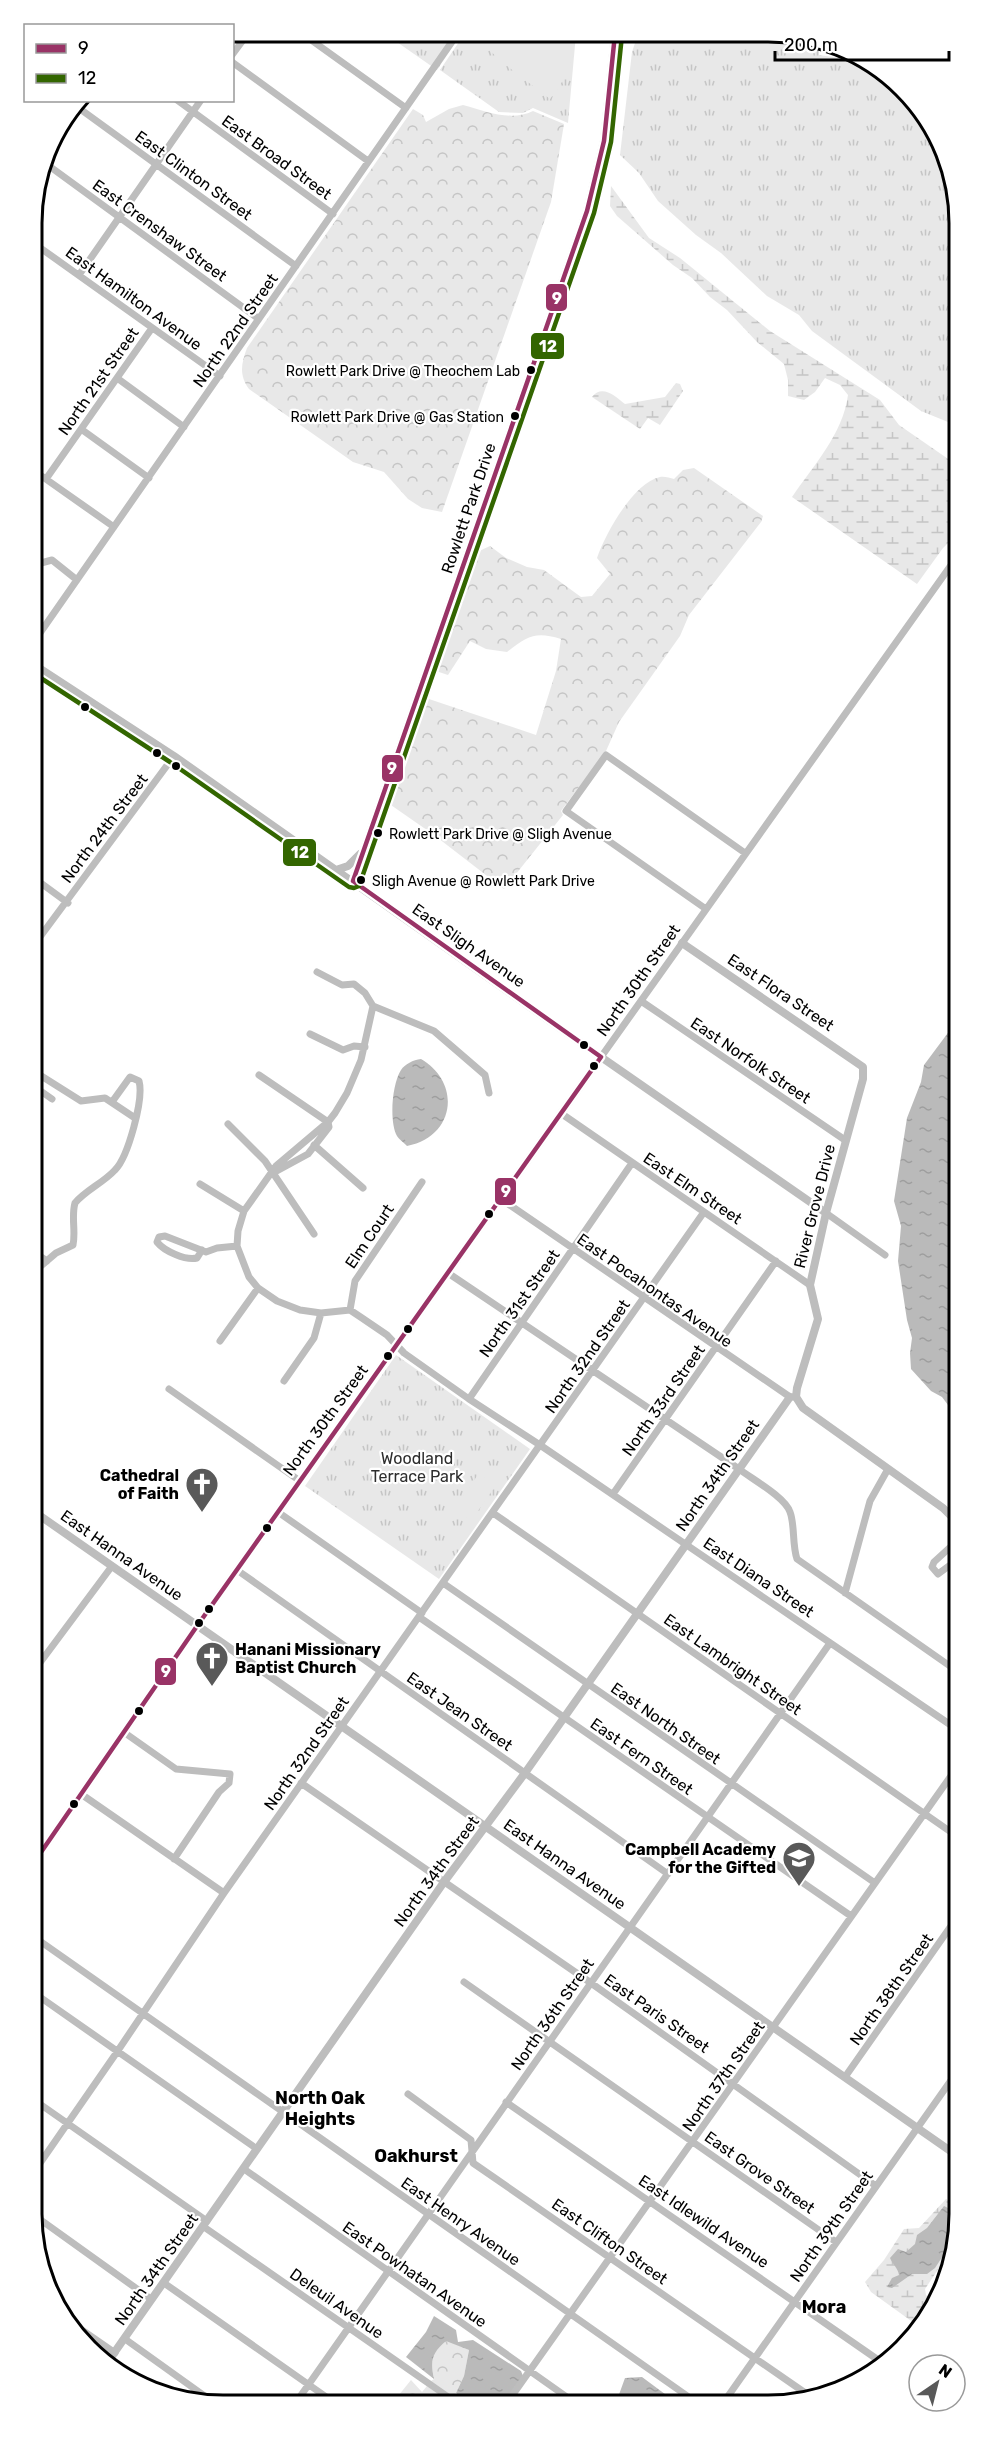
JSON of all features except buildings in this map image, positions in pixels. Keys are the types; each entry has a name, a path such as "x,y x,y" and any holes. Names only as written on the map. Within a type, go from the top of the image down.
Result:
{"street":[{"path":"314,42 406,108"},
{"name":"North 22nd Street","path":"42,630 452,42"},
{"name":"Rowlett Park Drive","path":"353,882 587,211 604,141 614,42"},
{"path":"234,63 369,161"},
{"name":"East Broad Street","path":"180,102 333,214"},
{"path":"79,275 200,102"},
{"name":"East Clinton Street","path":"82,111 296,266"},
{"name":"East Crenshaw Street","path":"51,168 259,319"},
{"name":"East Hamilton Avenue","path":"42,249 220,376"},
{"name":"North 21st Street","path":"46,479 152,328"},
{"path":"117,378 184,426"},
{"path":"81,429 149,478"},
{"path":"42,476 114,527"},
{"path":"42,563 52,560 77,580"},
{"name":"North 30th Street","path":"42,1851 300,1480 949,568"},
{"name":"East Sligh Avenue","path":"42,670 174,756 601,1058 885,1255"},
{"path":"706,909 566,811 606,755 745,853"},
{"name":"North 24th Street","path":"42,935 174,756"},
{"path":"336,870 348,866 364,850"},
{"path":"42,884 68,902"},
{"name":"East Flora Street","path":"682,943 863,1066"},
{"path":"317,972 342,985 354,984 365,993 373,1006 434,1031 484,1075 489,1093"},
{"name":"East Norfolk Street","path":"641,1001 846,1140"},
{"path":"273,1173 276,1166 328,1122 347,1093 365,1047 373,1006"},
{"path":"310,1034 343,1050 354,1046 365,1047"},
{"name":"River Grove Drive","path":"793,1397 818,1319 810,1285 826,1213 863,1079 863,1066"},
{"path":"259,1075 328,1122"},
{"path":"42,1076 81,1101 105,1098 135,1118"},
{"path":"42,1265 56,1253 73,1245 72,1212 75,1203 119,1166 135,1118 140,1083 130,1077 112,1102"},
{"path":"42,1092 52,1099"},
{"name":"East Elm Street","path":"562,1114 810,1285"},
{"path":"328,1122 329,1127 315,1146 300,1160 273,1173 261,1184 244,1211 238,1231 237,1246 249,1277 258,1288 277,1301 300,1310 321,1313 350,1311"},
{"path":"228,1124 265,1161 314,1234"},
{"path":"307,1139 363,1188"},
{"name":"North 31st Street","path":"469,1399 632,1163"},
{"name":"Elm Court","path":"350,1311 355,1281 422,1182"},
{"path":"200,1184 244,1211"},
{"name":"East Pocahontas Avenue","path":"501,1199 716,1348 793,1397"},
{"name":"North 32nd Street","path":"42,2160 224,1893 704,1212"},
{"path":"202,1250 195,1259 170,1251 157,1242 159,1237 165,1236 202,1250 237,1246"},
{"path":"42,1257 47,1261"},
{"name":"North 33rd Street","path":"613,1494 776,1261"},
{"path":"448,1273 739,1469 784,1503 790,1513 792,1545 797,1559 949,1665"},
{"path":"219,1341 258,1288"},
{"name":"East Diana Street","path":"350,1311 387,1335 404,1353 469,1399 613,1494 949,1724"},
{"path":"284,1381 314,1338 321,1313"},
{"path":"169,1389 300,1480"},
{"path":"793,1397 803,1408 949,1514"},
{"name":"North 34th Street","path":"112,2356 444,1882 525,1773 739,1469 793,1397"},
{"path":"845,1593 870,1501 888,1469"},
{"name":"East Fern Street","path":"278,1512 563,1718 851,1916"},
{"name":"East Lambright Street","path":"493,1513 949,1831"},
{"name":"East Hanna Avenue","path":"42,1518 949,2150"},
{"path":"949,1548 934,1562 932,1567 938,1575 949,1566"},
{"path":"42,1660 112,1566"},
{"name":"East Jean Street","path":"237,1570 668,1874"},
{"name":"East North Street","path":"443,1583 875,1883"},
{"name":"North 36th Street","path":"301,2395 830,1642"},
{"path":"125,1733 176,1768 230,1774 230,1783 219,1792 174,1859"},
{"name":"North 37th Street","path":"513,2395 949,1779"},
{"name":"East Paris Street","path":"301,1783 591,1983 876,2186"},
{"path":"81,1794 224,1893"},
{"name":"North 38th Street","path":"845,2077 949,1929"},
{"name":"East Henry Avenue","path":"42,1943 686,2395"},
{"name":"East Grove Street","path":"464,1982 836,2242"},
{"path":"42,1999 257,2149"},
{"name":"North 39th Street","path":"729,2395 949,2083"},
{"name":"East Clifton Street","path":"408,2094 471,2140 473,2163 803,2391"},
{"name":"East Idlewild Avenue","path":"506,2102 876,2358"},
{"name":"Deleuil Avenue","path":"42,2105 445,2395"},
{"name":"East Powhatan Avenue","path":"244,2169 564,2395"},
{"path":"43,2221 151,2299"},
{"path":"164,2283 324,2395"},
{"path":"89,2335 115,2353"},
{"path":"125,2339 201,2394"}],"green space":[{"path":"397,42 456,42 437,70"},
{"path":"459,42 575,42 568,123 533,108 523,113 499,112 440,70"},
{"path":"484,42 574,42 569,69 550,99 484,45"},
{"path":"635,42 768,42 803,45 819,50 819,55 848,61 868,73 896,95 912,113 935,154 943,176 947,200 949,423 921,411 812,331 799,315 767,296 721,253 696,235 658,201 639,173 620,155 632,52"},
{"path":"463,105 507,116 533,111 564,124 551,202 442,512 422,508 408,499 384,472 353,462 249,389 242,369 247,348 413,109 423,115 426,122 449,109"},
{"path":"611,186 649,238 680,258 770,331 880,400 899,425 949,460 949,542 917,584 792,497 818,461 840,423 848,395 840,385 825,378 815,392 804,400 788,396 788,380 784,364 757,342 692,278 673,265 617,216 610,206"},
{"path":"676,383 680,384 683,391 660,425 648,418 640,429 592,397 604,391 625,404 665,397"},
{"path":"694,468 763,516 761,522 689,615 680,636 619,722 606,751 561,811 563,815 504,889 388,803 426,698 536,735 556,671 561,639 545,635 532,636 507,652 486,649 470,641 448,675 436,671 477,552 490,546 506,558 527,567 544,570 581,597 592,596 610,574 597,558 614,523 631,498 650,481 662,477 674,479 683,470"},
{"name":"Woodland Terrace Park","path":"396,1355 530,1449 439,1579 305,1486"},
{"path":"479,1473 496,1485 471,1521 454,1510"},
{"path":"946,2199 949,2201 949,2225 943,2261 925,2289 928,2297 913,2322 871,2292 865,2282 884,2260 904,2229 919,2228"},
{"path":"446,2340 469,2350 464,2376 455,2395 451,2395 431,2381 434,2379 433,2357"},
{"path":"411,2380 422,2392 427,2386 440,2395 399,2395"}],"water":[{"path":"949,1031 949,1406 911,1369 912,1338 898,1261 901,1226 894,1201 907,1118 921,1082 924,1065"},
{"path":"421,1059 434,1069 443,1081 447,1095 447,1108 443,1121 435,1132 423,1141 407,1146 398,1137 393,1122 395,1084 403,1068"},
{"path":"944,2206 949,2208 944,2254 935,2268 927,2274 912,2274 892,2288 887,2287 892,2278 899,2275 890,2258 898,2249 906,2252 915,2244 917,2235 927,2228"},
{"path":"434,2316 456,2330 458,2342 473,2340 521,2371 523,2376 510,2395 458,2395 456,2393 464,2376 469,2350 446,2341 433,2357 434,2379 406,2357 426,2332"},
{"path":"642,2377 666,2395 619,2395 625,2378"}],"transit line":[{"name":"9","path":"42,1851 197,1626 601,1057 353,881 587,211 604,141 614,42"},
{"name":"12","path":"42,679 170,762 349,887 359,886 594,213 611,142 621,42"}],"place":[{"name":"Rowlett Park Drive @ Theochem Lab","path":"531,370"},
{"name":"Rowlett Park Drive @ Gas Station","path":"515,416"},
{"name":"Rowlett Park Drive @ Sligh Avenue","path":"378,833"},
{"name":"Sligh Avenue @ Rowlett Park Drive","path":"361,880"},
{"name":"Cathedral of Faith","path":"202,1513"},
{"name":"Hanani Missionary Baptist Church","path":"212,1687"},
{"name":"Campbell Academy for the Gifted","path":"799,1887"}],"district":[{"name":"North Oak Heights","path":"320,2108"},
{"name":"Oakhurst","path":"416,2156"},
{"name":"Mora","path":"824,2307"}]}
